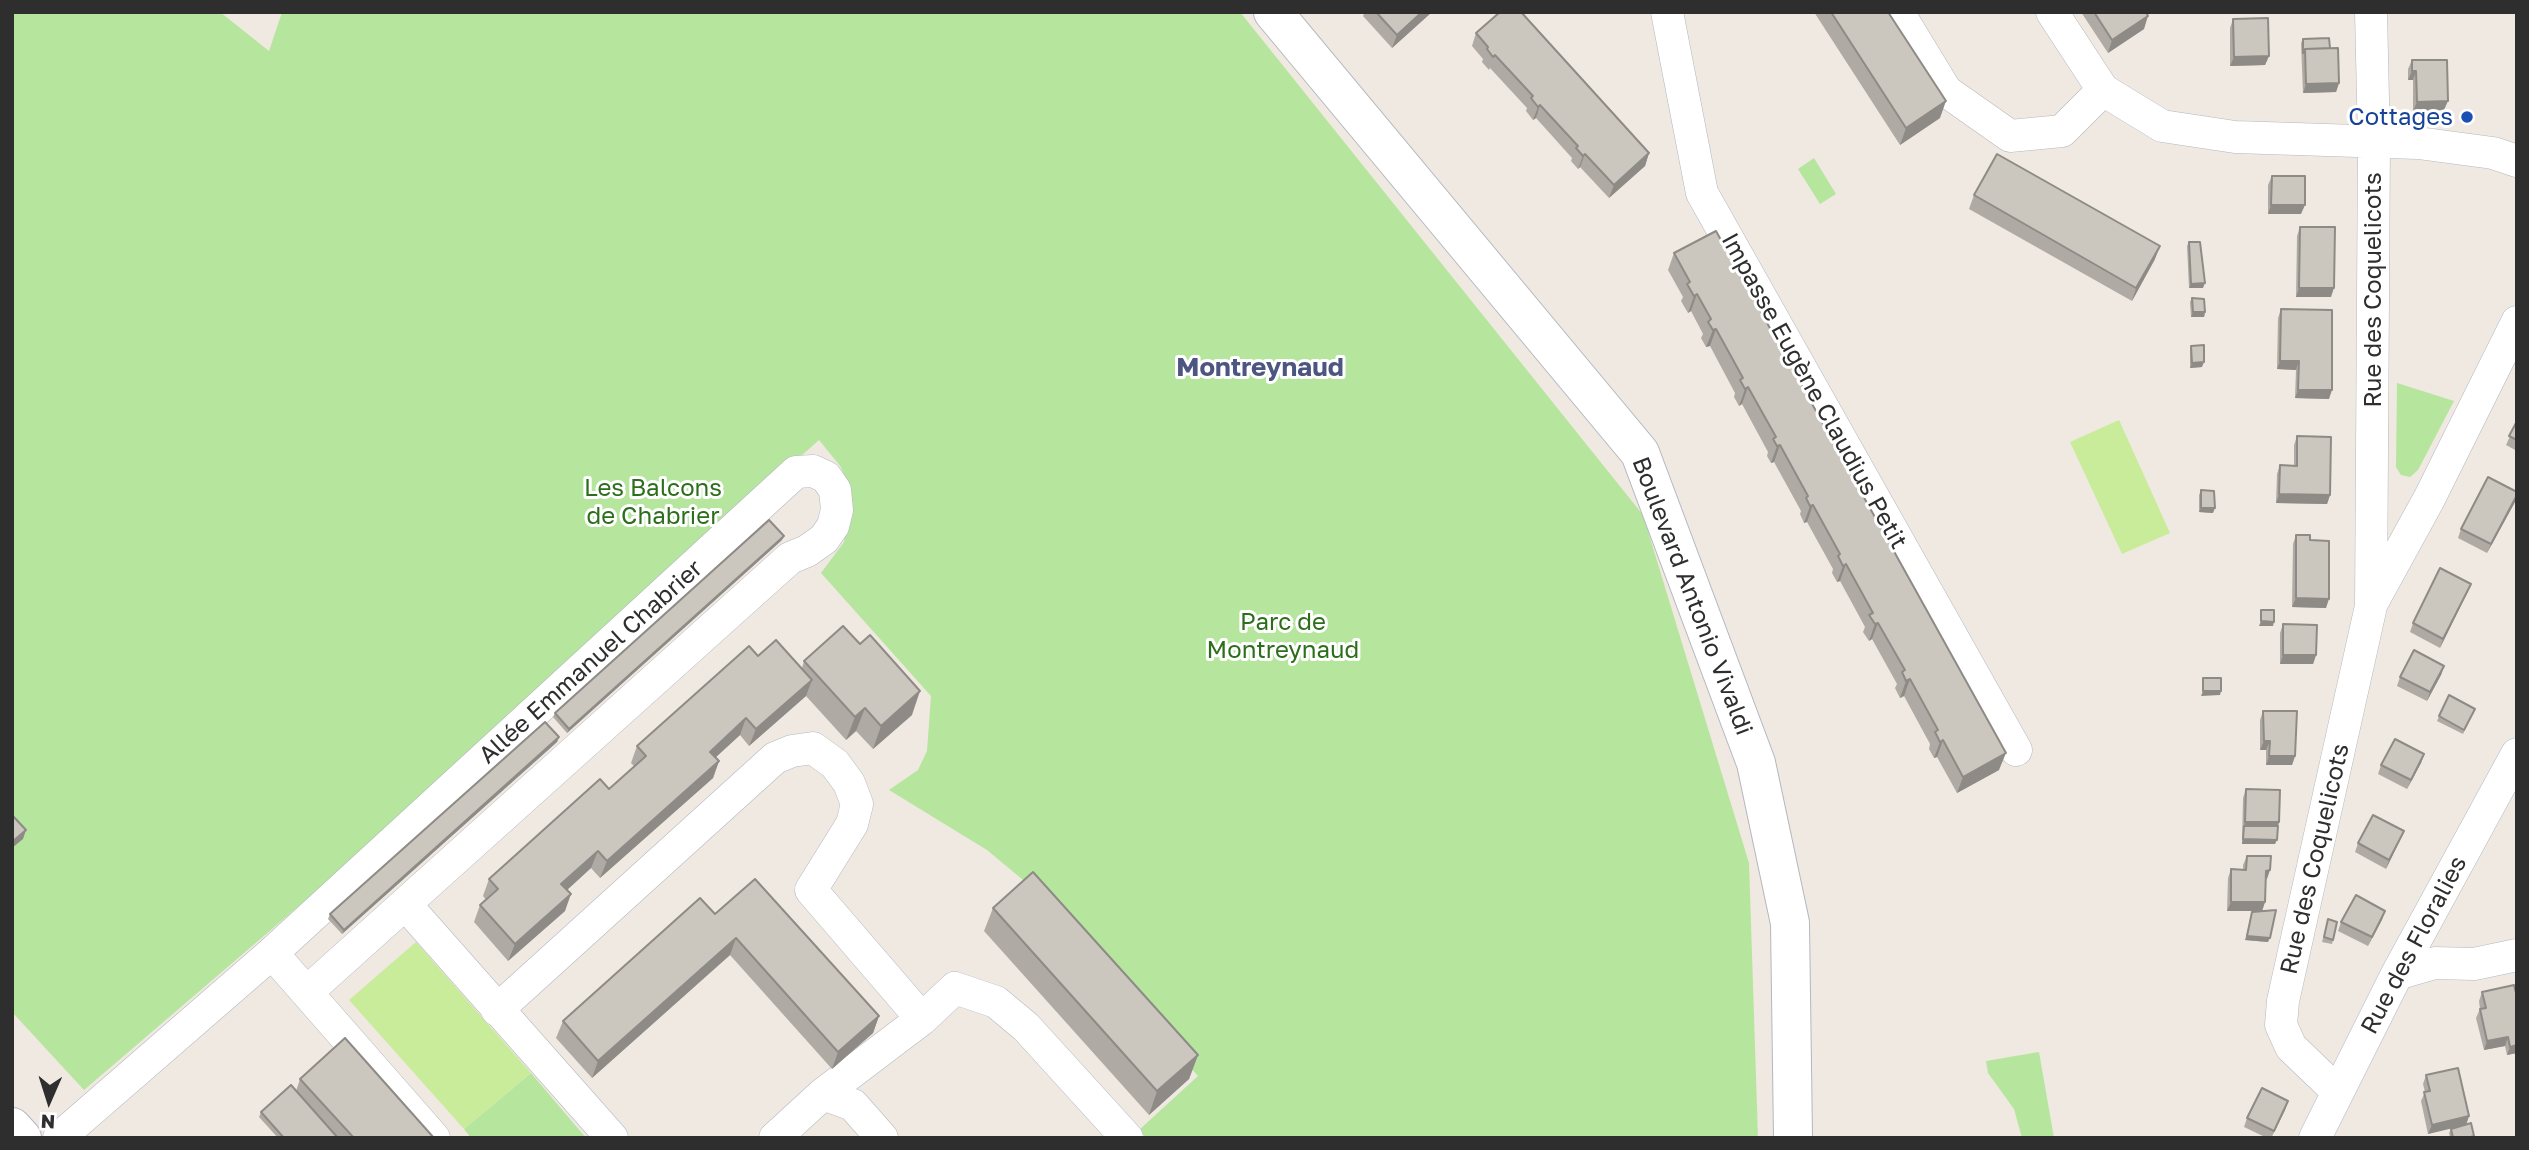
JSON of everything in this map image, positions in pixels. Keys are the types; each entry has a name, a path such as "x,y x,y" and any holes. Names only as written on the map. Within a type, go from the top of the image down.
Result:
{"street":[{"name":"Boulevard Antonio Vivaldi","path":"1273,12 1640,453 1756,763 1790,923 1793,1138"},
{"name":"Impasse Eugène Claudius Petit","path":"1667,12 1702,193 2016,750"},
{"path":"1898,12 1946,91 2010,136 2062,131 2103,90"},
{"path":"2052,12 2103,90 2162,126 2235,138 2417,143 2493,153 2517,161"},
{"name":"Rue des Coquelicots","path":"2338,1092 2291,1048 2281,1025 2283,1001 2371,606 2374,142 2371,12"},
{"name":"Rue des Coquelicots","path":"2371,606 2430,499 2517,322"},
{"name":"Allée Emmanuel Chabrier","path":"272,953 796,472 813,471 826,477 835,490 837,510 833,527 824,539 807,551 790,558 307,992"},
{"path":"497,1010 775,758 792,751 813,748 835,764 849,783 857,804 852,824 811,890 922,1019"},
{"name":"Rue des Floralies","path":"2315,1138 2397,974 2515,761"},
{"path":"405,904 612,1138"},
{"path":"59,1138 272,953 434,1138"},
{"path":"2397,974 2435,963 2474,964 2517,955"},
{"path":"775,1138 823,1094 922,1019 955,988 996,1002 1026,1027 1127,1138"},
{"path":"823,1094 852,1105 882,1138"},
{"path":"12,1128 22,1138"}],"green space":[{"name":"Parc de Montreynaud","path":"12,12 220,12 269,51 282,12 1240,12 1643,515 1749,863 1758,1138 1146,1138 1139,1130 1198,1076 1029,885 987,850 889,790 918,770 927,751 931,696 821,573 844,542 851,494 841,467 819,440 300,905 84,1090 12,1012"},
{"path":"1814,158 1836,194 1820,204 1798,169"},
{"path":"2397,383 2454,401 2418,470 2410,477 2401,475 2396,467"},
{"path":"2119,420 2170,533 2122,554 2070,442"},
{"path":"416,942 531,1073 464,1129 349,1000"},
{"path":"2039,1052 2054,1138 2022,1138 2014,1109 1988,1073 1986,1061"},
{"path":"531,1073 586,1138 471,1138 464,1129"}],"building":[{"path":"1376,12 1422,12 1397,35"},
{"path":"1500,12 1521,12 1649,153 1614,185 1585,154 1583,156 1576,148 1578,146 1540,105 1538,107 1531,98 1533,96 1495,55 1493,57 1476,33"},
{"path":"1831,12 1888,12 1946,101 1906,128"},
{"path":"2094,12 2146,12 2148,16 2112,40"},
{"path":"2268,18 2269,56 2234,57 2233,19"},
{"path":"2329,38 2330,48 2305,49 2303,53 2303,39"},
{"path":"2338,48 2339,83 2306,84 2305,49"},
{"path":"2412,60 2447,60 2448,101 2417,102 2416,71 2412,71"},
{"path":"1997,154 2160,246 2136,288 1974,195"},
{"path":"2272,176 2305,176 2305,205 2271,205"},
{"path":"2300,227 2335,227 2334,288 2299,288"},
{"path":"1716,231 2006,753 1963,777 1943,740 1940,742 1935,732 1938,730 1910,679 1906,681 1902,672 1905,670 1878,623 1875,624 1869,615 1873,613 1846,564 1843,566 1838,556 1840,554 1813,505 1810,506 1806,498 1808,496 1780,445 1777,446 1773,439 1776,437 1748,387 1745,389 1740,380 1743,378 1716,329 1713,330 1708,322 1711,319 1697,294 1694,296 1687,284 1690,282 1674,253"},
{"path":"2189,242 2200,242 2205,283 2191,284"},
{"path":"2192,298 2204,299 2205,312 2193,312"},
{"path":"2281,309 2332,310 2332,390 2298,390 2299,361 2280,361"},
{"path":"2204,345 2204,362 2192,363 2191,346"},
{"path":"2517,421 2517,440 2509,436"},
{"path":"2297,436 2331,437 2330,495 2279,494 2280,465 2297,466"},
{"path":"2488,477 2517,492 2491,544 2461,529"},
{"path":"2201,490 2214,491 2215,508 2201,508"},
{"path":"769,520 784,536 569,729 555,713"},
{"path":"2296,535 2310,535 2310,540 2329,541 2329,599 2296,598"},
{"path":"2440,568 2471,584 2443,639 2413,623"},
{"path":"2261,610 2274,610 2274,622 2261,621"},
{"path":"2283,624 2317,625 2316,655 2283,655"},
{"path":"843,626 860,644 870,635 920,691 881,726 865,708 855,717 804,661"},
{"path":"776,640 812,680 756,729 746,718 710,752 719,761 607,861 598,851 561,884 571,894 515,944 480,905 498,889 489,879 600,779 609,789 646,756 637,746 749,646 758,656"},
{"path":"2414,650 2444,666 2430,692 2400,677"},
{"path":"2203,678 2221,678 2221,691 2203,691"},
{"path":"2449,695 2475,709 2464,730 2439,716"},
{"path":"2263,711 2297,711 2295,756 2269,756 2270,741 2264,741"},
{"path":"545,722 559,737 344,930 330,914"},
{"path":"2395,739 2424,754 2411,780 2381,765"},
{"path":"2246,789 2280,790 2279,822 2245,822"},
{"path":"12,815 26,830 12,842"},
{"path":"2373,815 2404,831 2389,860 2358,843"},
{"path":"2244,826 2278,826 2277,840 2243,839"},
{"path":"2247,856 2271,856 2270,870 2266,871 2265,902 2231,902 2231,869 2246,870"},
{"path":"1033,872 1198,1055 1157,1091 993,908"},
{"path":"755,879 879,1016 838,1052 736,938 598,1061 563,1021 700,898 715,914"},
{"path":"2356,895 2385,911 2372,937 2341,922"},
{"path":"2276,910 2270,938 2247,936 2252,912"},
{"path":"2328,919 2337,922 2333,940 2324,937"},
{"path":"2514,985 2517,997 2517,1045 2510,1047 2508,1037 2487,1041 2480,1009 2486,1008 2482,992"},
{"path":"345,1038 434,1138 354,1138 300,1079"},
{"path":"2458,1068 2469,1116 2432,1125 2424,1092 2430,1091 2426,1075"},
{"path":"291,1085 338,1138 284,1138 261,1112"},
{"path":"2262,1088 2288,1101 2274,1131 2247,1118"},
{"path":"2471,1123 2474,1136 2453,1138 2451,1129"}],"place":[{"name":"Cottages","path":"2467,117"}],"district":[{"name":"Montreynaud","path":"1260,368"}],"park label":[{"name":"Les Balcons de Chabrier","path":"653,502"}]}
